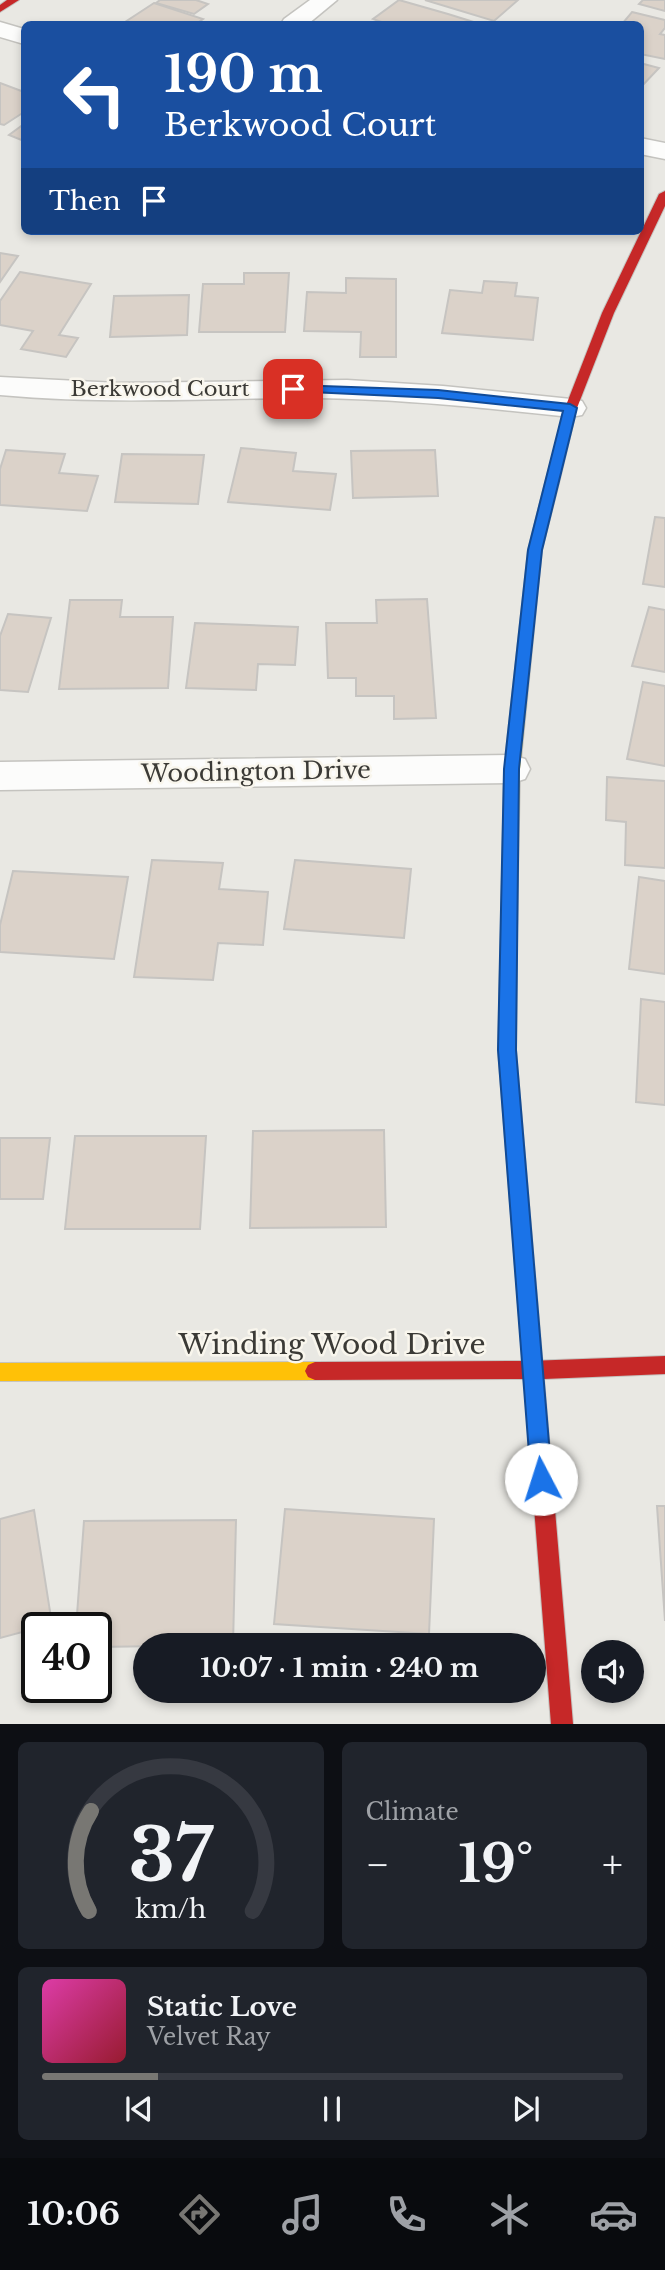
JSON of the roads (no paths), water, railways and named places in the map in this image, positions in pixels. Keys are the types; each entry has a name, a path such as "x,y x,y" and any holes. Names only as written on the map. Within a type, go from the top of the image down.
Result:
{"street":[{"path":"0,9 15,0"},
{"path":"297,21 326,0"},
{"path":"0,29 21,36"},
{"path":"644,147 665,151"},
{"path":"562,1724 507,1050 512,769 535,550 570,408 608,313 665,194"},
{"name":"Berkwood Court","path":"0,386 92,390 318,388 438,394 570,408"},
{"name":"Woodington Drive","path":"0,776 512,769"},
{"name":"Winding Wood Drive","path":"0,1372 533,1370 665,1365"}]}
